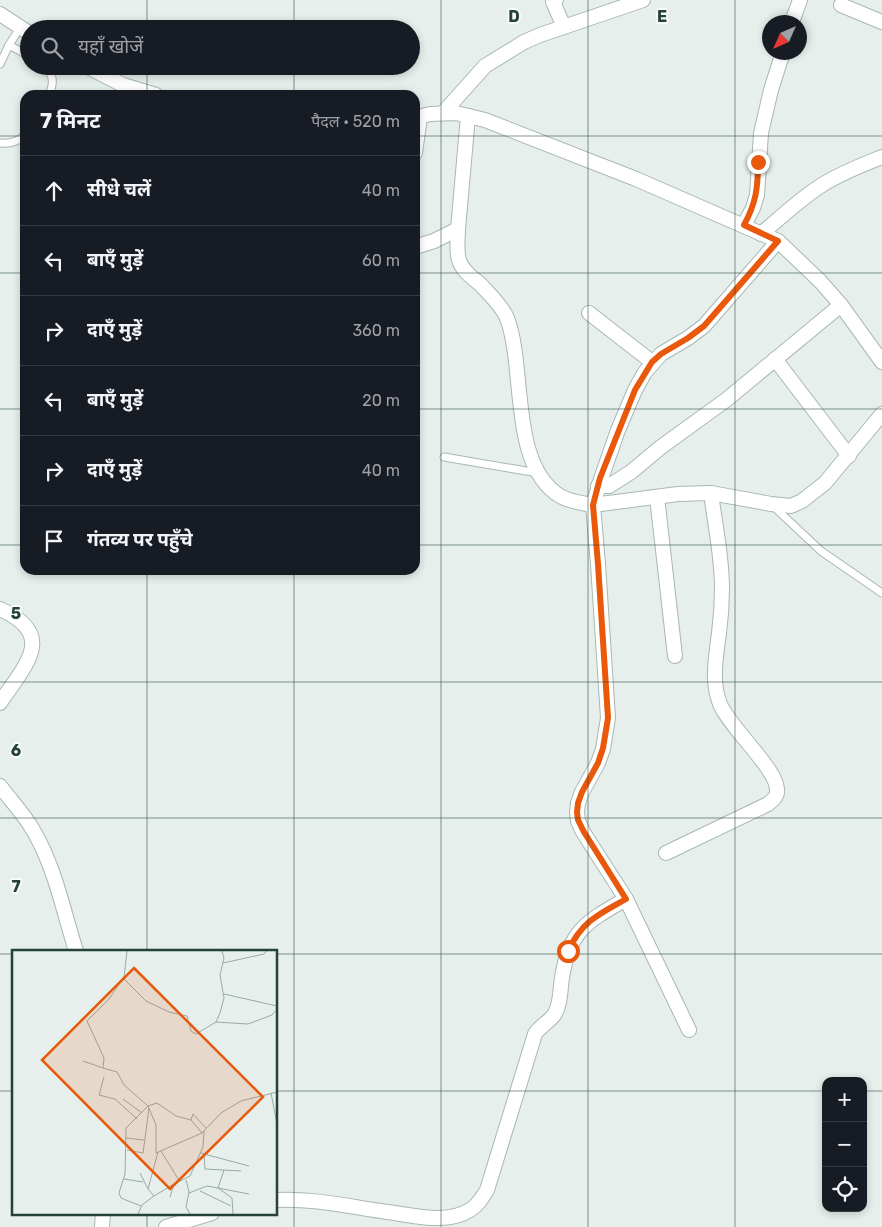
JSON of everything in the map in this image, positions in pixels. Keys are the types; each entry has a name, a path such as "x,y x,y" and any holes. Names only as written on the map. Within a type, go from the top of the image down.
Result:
{"street":[{"path":"443,113 485,66 524,42 643,0"},
{"path":"795,15 800,0"},
{"path":"554,1 564,27"},
{"path":"841,2 882,22"},
{"path":"0,14 20,27"},
{"path":"744,225 757,195 761,133 780,60"},
{"path":"99,75 121,90"},
{"path":"420,118 443,113 485,120 636,179 778,241 814,275 841,305 882,362"},
{"path":"468,116 458,229 459,260 466,273 496,301 506,316 513,337 526,440 539,473 560,496 593,505 678,494 711,494 791,506 802,501 825,483 882,414"},
{"path":"762,234 801,200 822,185 839,175 882,157"},
{"path":"420,246 434,242 458,229"},
{"path":"689,1030 626,899 578,820 577,812 582,792 598,763 603,748 608,718 593,505 598,486 635,390 652,362 704,326 778,241"},
{"path":"598,486 609,486 625,476 667,442 726,400 841,305"},
{"path":"589,313 652,362"},
{"path":"775,359 849,456"},
{"path":"666,853 768,804 776,797 778,789 770,773 729,719 717,693 715,679 716,657 720,632 722,586 711,494"},
{"path":"657,497 675,656"},
{"path":"0,609 16,616 26,624 32,635 33,643 31,653 22,670 0,703"},
{"path":"0,786 22,813 45,852 76,950"},
{"path":"278,1200 304,1201 435,1218 461,1214 469,1211 480,1202 487,1190 532,1040 541,1026 554,1016 557,1008 568,951 582,928 594,917 626,899"},
{"path":"102,1227 103,1214"},
{"path":"166,1227 209,1214"}],"lane":[{"path":"0,64 9,45 20,34"},
{"path":"9,45 20,51"},
{"path":"51,75 53,79 51,90"},
{"path":"0,143 9,144 20,139"},
{"path":"444,458 539,473"},
{"path":"771,504 821,551 882,593"}],"route":[{"path":"568,951 582,928 594,917 626,899 584,832 578,820 577,812 582,792 598,763 603,748 608,718 593,505 600,478 618,430 635,390 652,362 704,326 778,241 744,225 757,195 758,162"}]}
